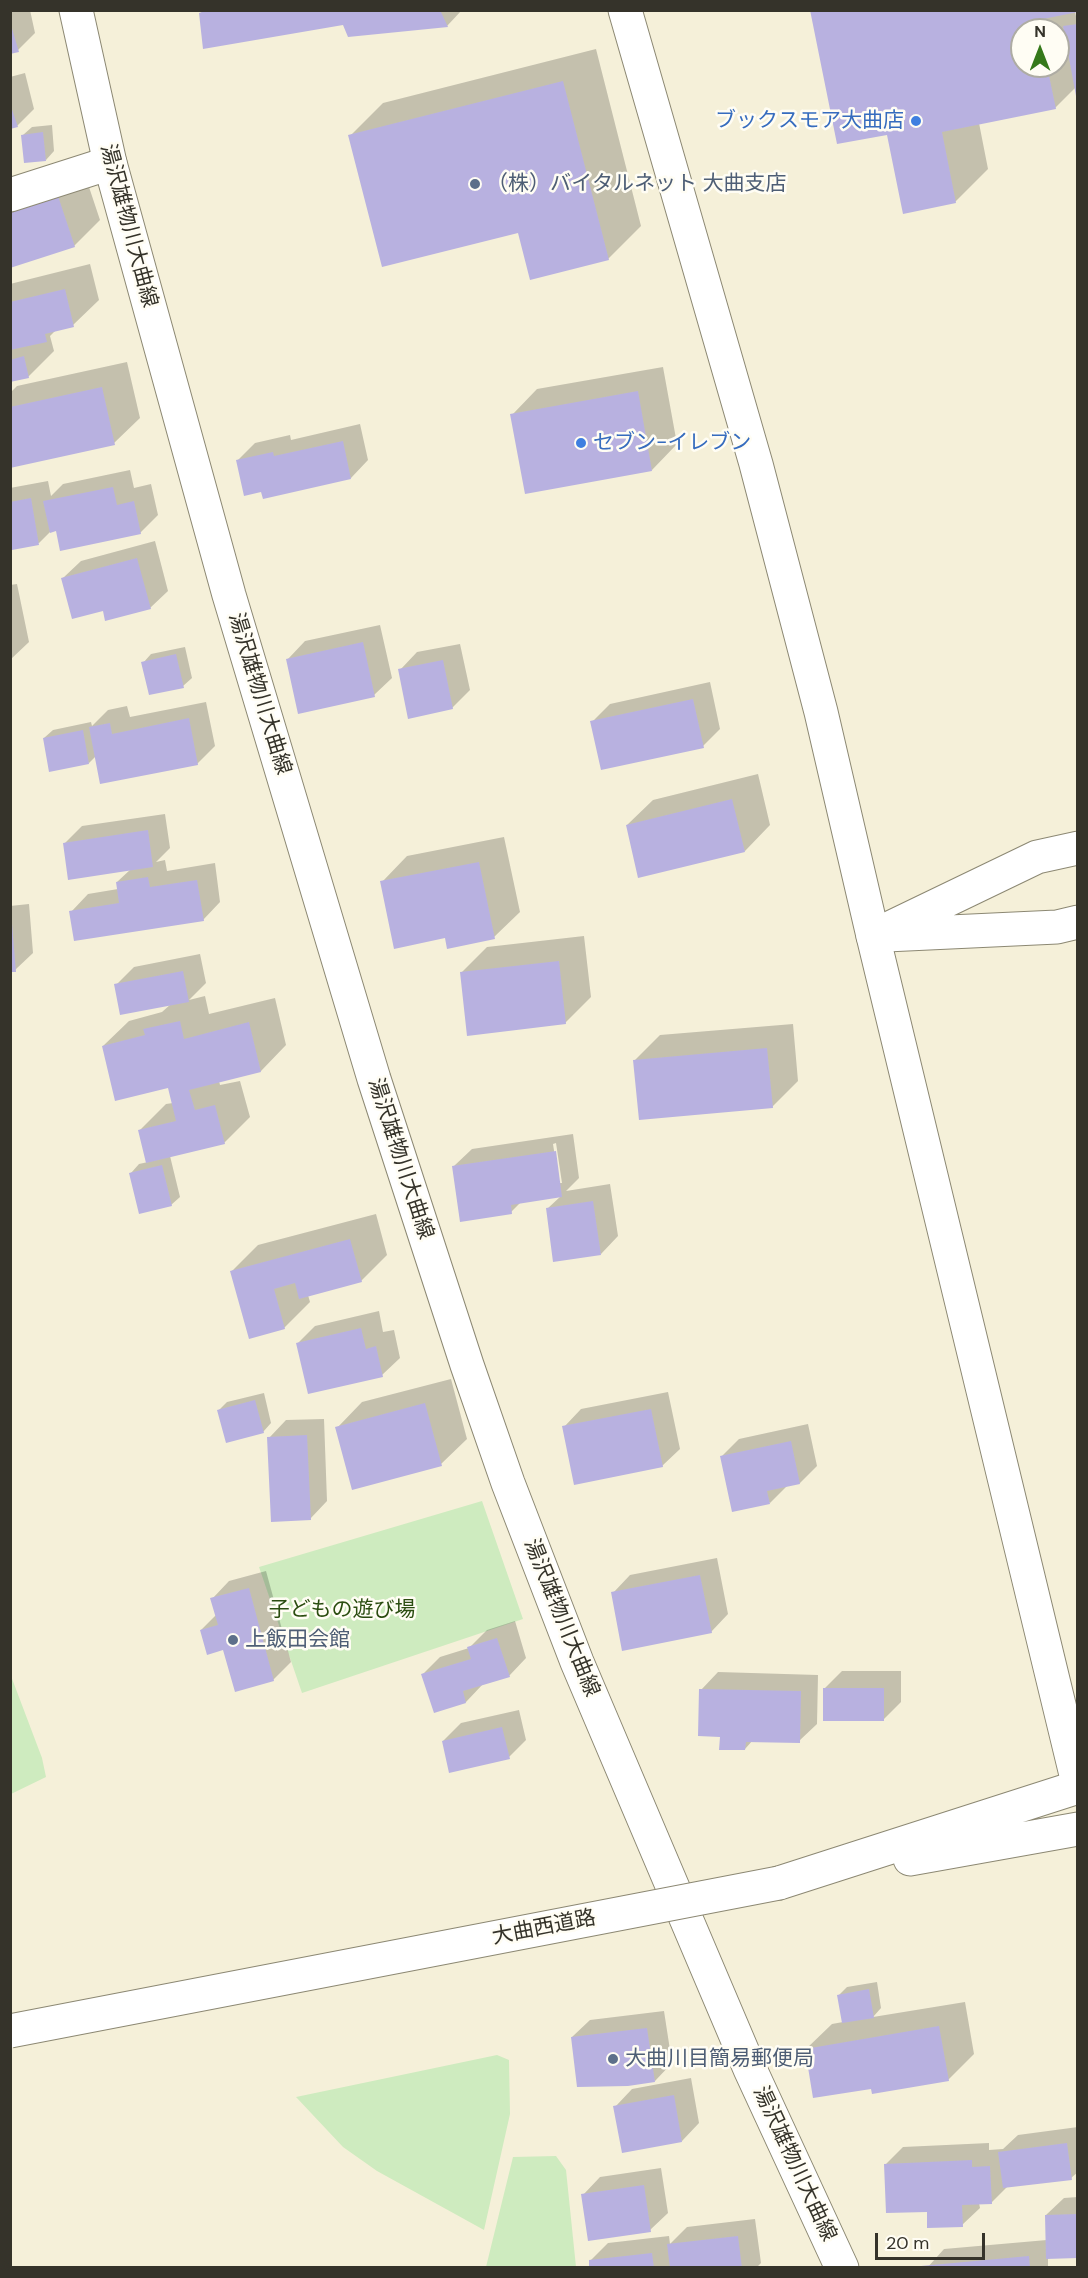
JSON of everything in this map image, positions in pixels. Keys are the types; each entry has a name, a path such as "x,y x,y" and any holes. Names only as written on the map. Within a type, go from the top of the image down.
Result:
{"main road":[{"name":"湯沢雄物川大曲線","path":"76,10 110,163 229,595 374,1079 508,1483 577,1662 651,1840 750,2069 842,2268"},
{"path":"625,10 756,464 821,712 1077,1785 779,1883"},
{"path":"10,195 110,163"},
{"path":"873,936 1037,857 1077,848"},
{"path":"873,936 1057,927 1077,922"},
{"name":"大曲西道路","path":"10,2031 779,1883 1077,1829"}],"green space":[{"name":"子どもの遊び場","path":"482,1501 523,1619 302,1693 259,1567"},
{"path":"11,1676 42,1758 46,1777 11,1794"},
{"path":"497,2055 509,2060 510,2114 484,2230 377,2171 343,2147 296,2097"},
{"path":"556,2156 566,2170 576,2267 486,2267 513,2157"}],"building":[{"path":"208,10 440,10 448,27 348,37 343,25 203,49 199,13"},
{"name":"ブックスモア大曲店","path":"810,10 1078,10 1078,12 1048,18 1010,18 1010,78 1050,78 1056,109 942,132 956,203 903,214 887,135 837,144"},
{"path":"10,22 19,52 10,54"},
{"path":"1078,24 1078,96 1076,96 1070,64 1070,25"},
{"name":"（株）バイタルネット 大曲支店","path":"563,81 609,260 530,280 518,233 382,267 348,135"},
{"path":"10,104 18,127 10,129"},
{"path":"43,132 46,161 24,163 21,135"},
{"path":"57,193 75,247 10,268 10,209"},
{"path":"65,289 74,327 45,334 47,342 10,350 10,302"},
{"path":"24,356 29,378 10,382 10,360"},
{"path":"102,387 115,445 10,468 10,407"},
{"name":"セブン-イレブン","path":"638,391 652,471 525,494 510,414"},
{"path":"343,441 351,479 263,499 261,492 244,496 236,460 273,452 274,456"},
{"path":"113,487 117,505 134,501 141,534 60,551 56,531 50,533 43,501"},
{"path":"31,498 39,545 12,550 10,502"},
{"path":"137,558 151,609 105,621 103,611 72,619 61,578"},
{"path":"363,642 375,697 298,714 286,659"},
{"path":"176,654 184,688 149,695 141,662"},
{"path":"443,660 453,709 408,719 398,669"},
{"path":"693,699 704,748 601,770 590,721"},
{"path":"189,718 198,765 100,784 89,727 110,723 112,734"},
{"path":"83,730 89,764 49,772 43,738"},
{"path":"732,799 745,852 638,878 626,825"},
{"path":"148,830 153,867 68,880 63,843"},
{"path":"479,862 495,939 447,949 445,938 394,949 380,881"},
{"path":"148,877 150,887 197,880 204,921 74,941 69,911 119,903 116,882"},
{"path":"10,924 12,924 16,972 10,972"},
{"path":"559,961 566,1024 467,1036 460,972"},
{"path":"183,971 189,1002 120,1015 114,984"},
{"path":"180,1021 184,1039 249,1022 261,1072 189,1090 195,1110 215,1105 225,1144 146,1163 138,1130 176,1121 168,1088 115,1101 102,1046 145,1035 143,1029"},
{"path":"767,1048 773,1108 639,1120 633,1060"},
{"path":"556,1151 562,1197 511,1205 512,1214 460,1222 452,1166"},
{"path":"162,1165 172,1206 139,1214 129,1173"},
{"path":"593,1201 601,1255 553,1262 546,1208"},
{"path":"350,1239 362,1282 299,1299 295,1283 274,1289 285,1329 249,1339 230,1271"},
{"path":"361,1328 366,1349 376,1346 383,1377 308,1394 296,1343"},
{"path":"255,1400 264,1433 226,1443 217,1410"},
{"path":"425,1403 442,1466 352,1490 335,1427"},
{"path":"651,1409 663,1467 574,1485 562,1426"},
{"path":"307,1435 311,1520 271,1522 267,1437"},
{"path":"791,1441 800,1484 767,1491 770,1504 732,1512 720,1456"},
{"path":"700,1575 712,1633 622,1651 611,1592"},
{"name":"上飯田会館","path":"249,1588 274,1681 235,1692 223,1650 207,1655 200,1630 218,1625 210,1598"},
{"path":"497,1638 510,1677 463,1691 466,1703 434,1713 421,1674 471,1659 467,1647"},
{"path":"823,1688 884,1688 884,1721 823,1721"},
{"path":"699,1689 801,1691 800,1743 746,1742 745,1750 719,1750 720,1737 698,1736"},
{"path":"502,1727 510,1759 449,1773 442,1741"},
{"path":"869,1989 874,2018 842,2023 837,1995"},
{"path":"939,2026 949,2081 872,2094 871,2089 813,2098 805,2049"},
{"path":"647,2028 655,2082 628,2086 577,2087 571,2037"},
{"path":"674,2095 682,2142 622,2153 613,2106"},
{"path":"1067,2143 1072,2180 1003,2188 998,2152"},
{"path":"972,2160 972,2167 990,2166 992,2204 962,2205 963,2227 927,2228 927,2212 886,2213 884,2164"},
{"path":"644,2185 651,2232 588,2241 581,2194"},
{"path":"1078,2214 1078,2258 1046,2259 1045,2215"},
{"path":"738,2236 742,2268 670,2268 667,2244"},
{"path":"652,2253 654,2268 589,2268 589,2260"},
{"path":"1029,2256 1030,2268 921,2268 921,2266"}],"place":[{"name":"ブックスモア大曲店","path":"916,121"},
{"name":"（株）バイタルネット 大曲支店","path":"475,184"},
{"name":"セブン-イレブン","path":"581,443"},
{"name":"上飯田会館","path":"233,1640"},
{"name":"大曲川目簡易郵便局","path":"613,2059"}]}
